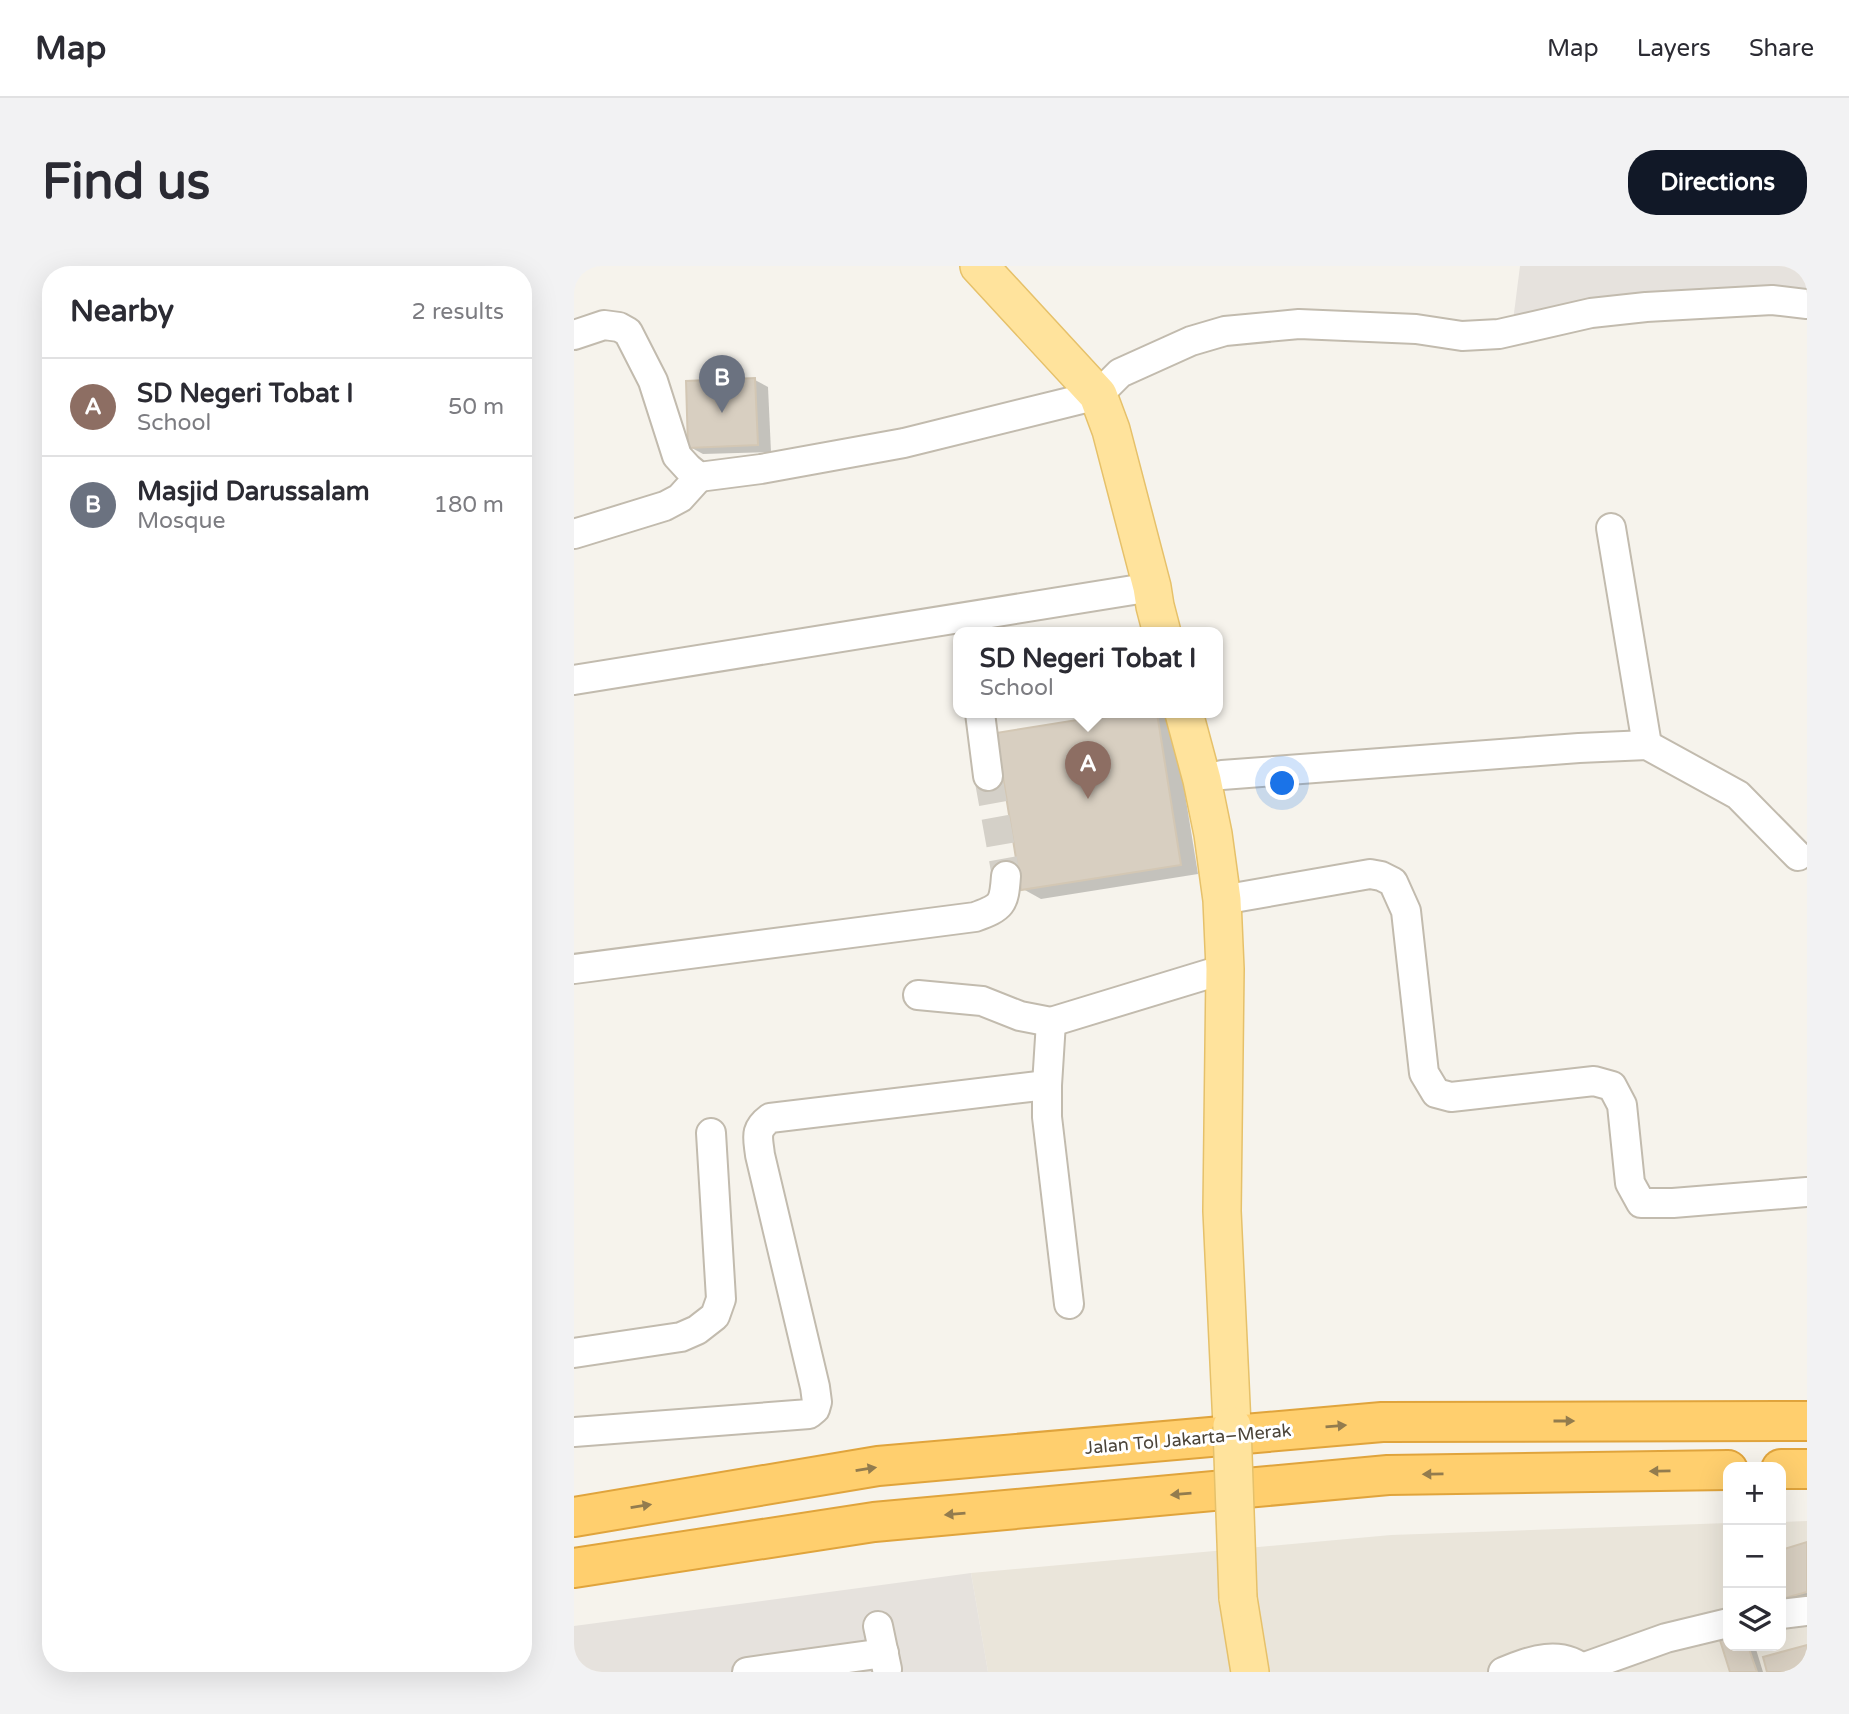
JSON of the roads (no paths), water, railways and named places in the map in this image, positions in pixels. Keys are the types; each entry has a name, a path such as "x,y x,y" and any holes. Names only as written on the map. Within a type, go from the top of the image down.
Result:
{"highway":[{"name":"Jalan Tol Jakarta–Merak","path":"574,1517 878,1466 1382,1422 1807,1420"},
{"path":"1786,1469 1807,1469"},
{"path":"574,1568 874,1522 1388,1475 1723,1470"}],"main road":[{"path":"979,266 1098,395 1111,430 1160,627"},
{"path":"1185,718 1213,834 1222,900 1225,969 1222,1211 1238,1598 1250,1672"}],"street":[{"path":"574,534 665,506 680,498 699,477 761,469 904,443 1098,395 1121,373 1191,341 1224,331 1299,324 1416,329 1462,336 1499,334 1591,313 1646,307 1772,300 1807,304"},
{"path":"574,335 604,325 619,327 628,332 653,381 677,456 699,477"},
{"path":"1611,528 1647,745"},
{"path":"968,625 1152,587"},
{"path":"574,680 953,627"},
{"path":"981,718 988,776"},
{"path":"1202,780 1222,775 1647,745 1738,795 1798,856"},
{"path":"1222,900 1370,874 1381,876 1393,882 1406,911 1424,1073 1436,1093 1451,1097 1594,1082 1612,1086 1622,1105 1630,1183 1642,1203 1807,1192"},
{"path":"574,969 975,917 991,911 1001,903 1005,894 1006,877"},
{"path":"918,995 982,1001 1020,1016 1051,1022 1225,969"},
{"path":"1051,1022 1047,1117 1069,1304"},
{"path":"574,1432 809,1414 816,1409 815,1387 760,1156 757,1134 761,1125 770,1118 1047,1085"},
{"path":"574,1353 681,1337 697,1331 715,1316 721,1299 711,1133"},
{"path":"1786,1613 1807,1611"},
{"path":"1503,1672 1544,1657 1563,1659 1584,1670 1666,1637 1723,1624"},
{"path":"747,1672 883,1651"}],"tunnel":[{"path":"988,776 1006,876"}],"place":[{"name":"Masjid Darussalam","path":"722,413"},
{"name":"SD Negeri Tobat I","path":"1088,799"}]}
